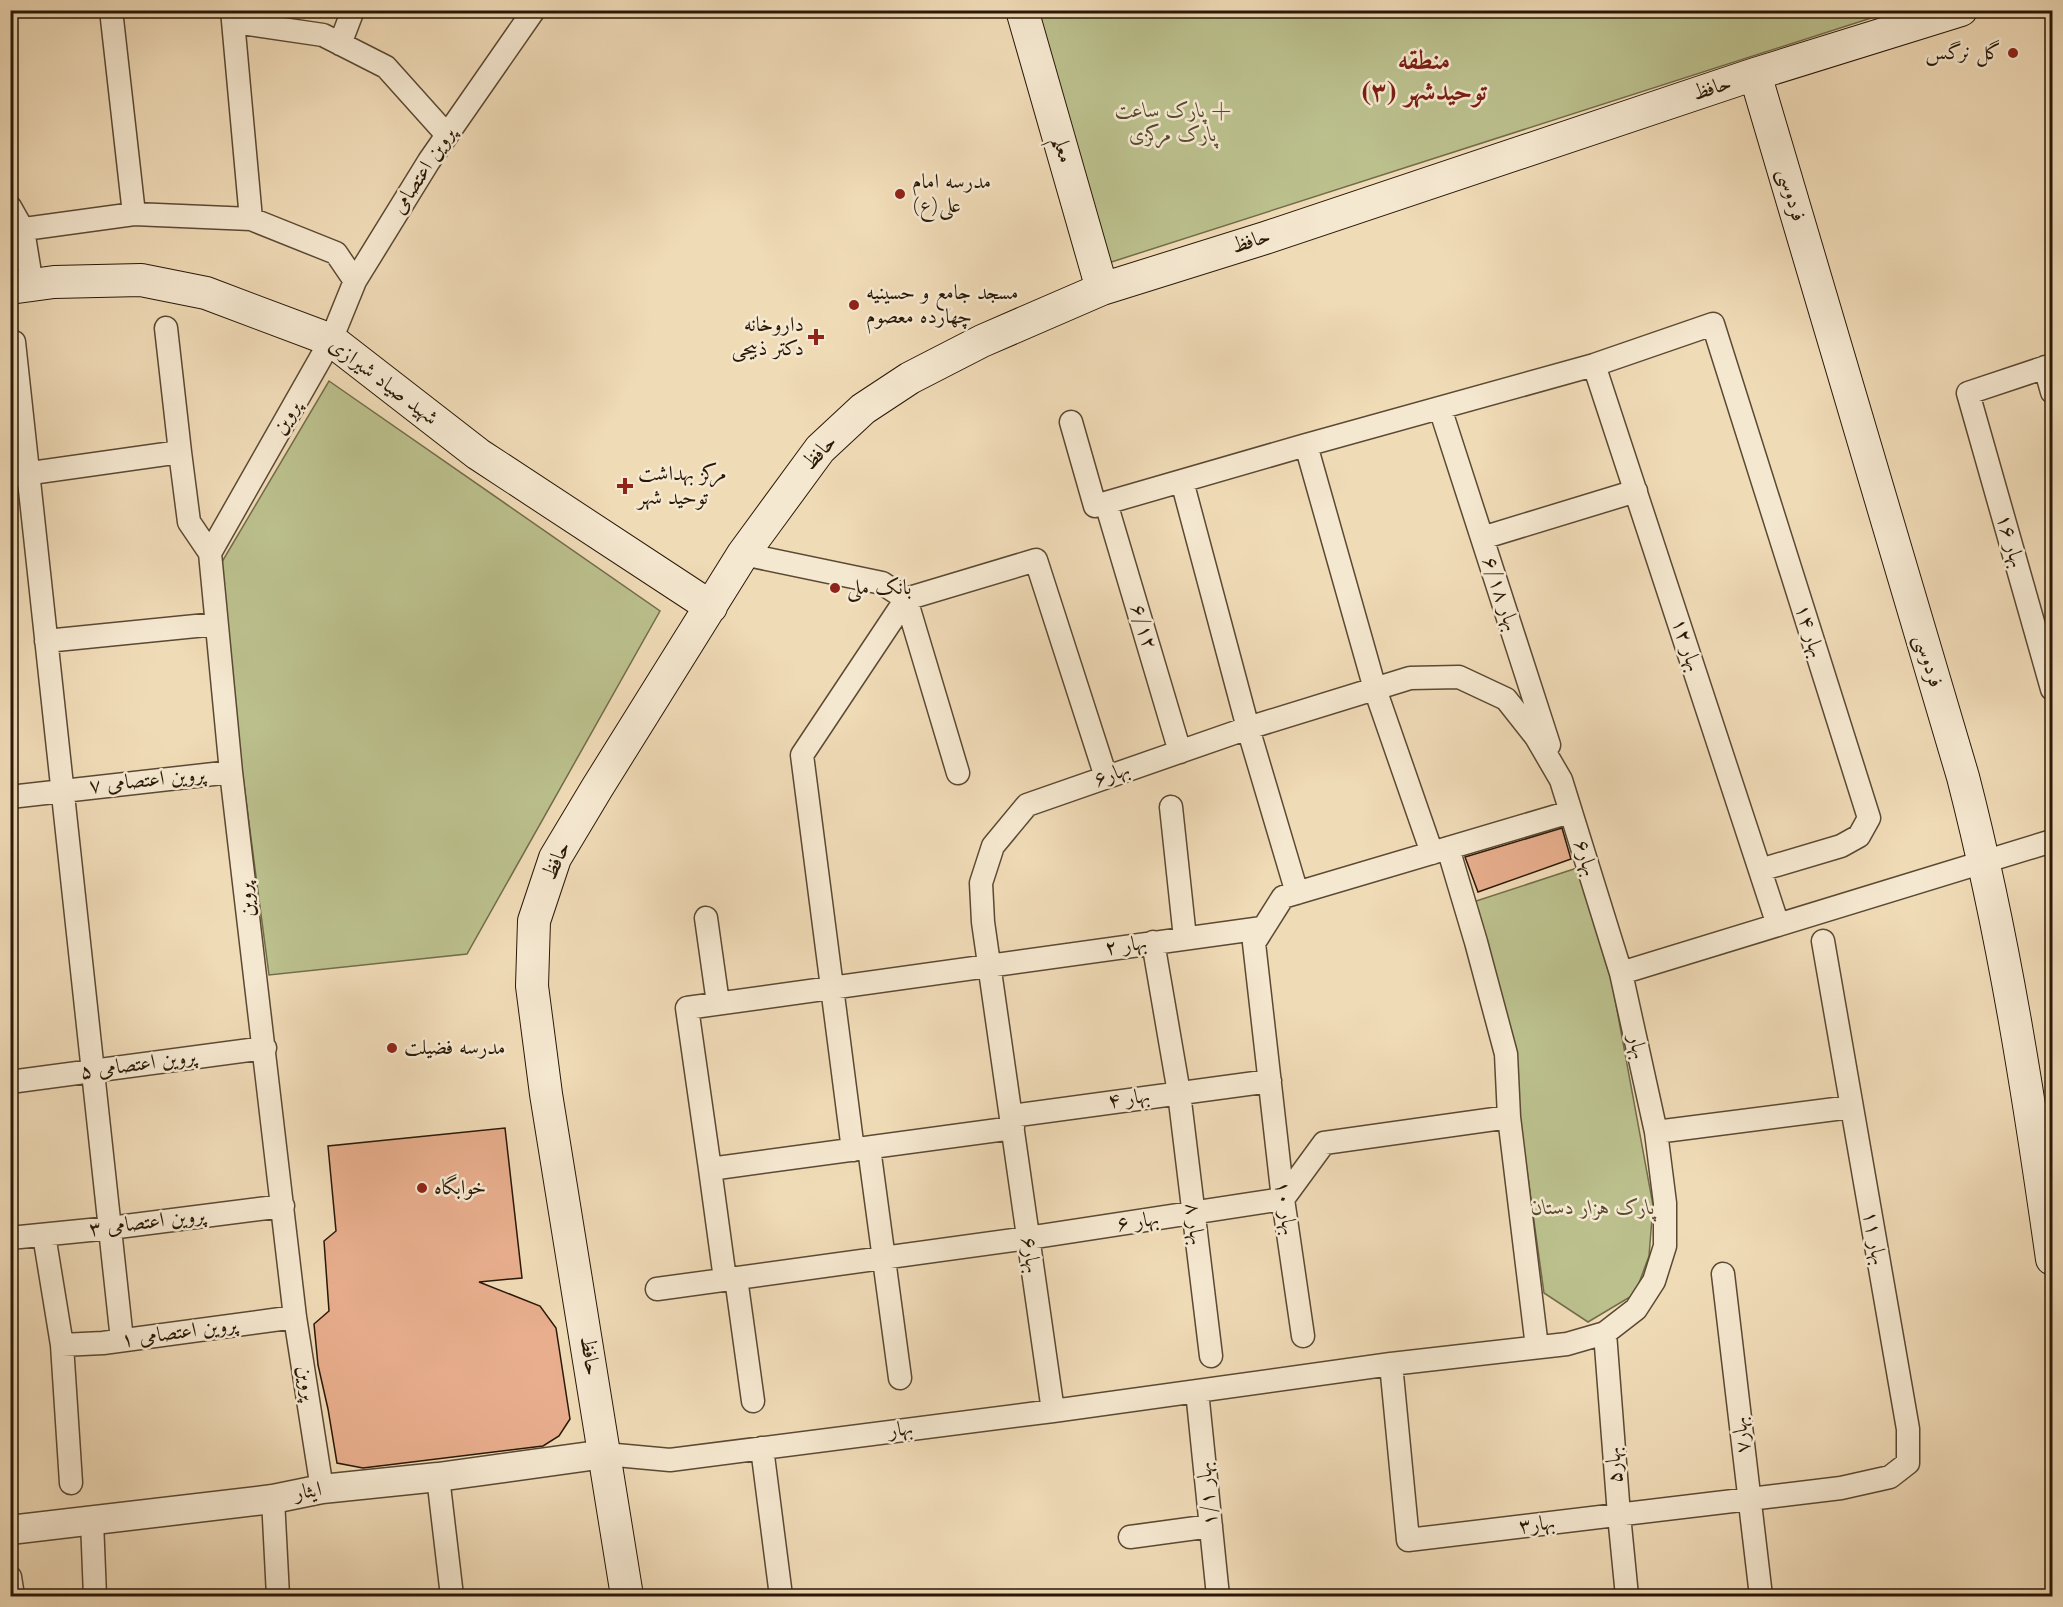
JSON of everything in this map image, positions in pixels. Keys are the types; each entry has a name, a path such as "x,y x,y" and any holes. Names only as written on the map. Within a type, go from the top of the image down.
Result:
{"main road":[{"name":"معلم","path":"1022,10 1102,289"},
{"name":"حافظ","path":"627,1596 545,1083 532,987 534,921 555,858 597,788 743,554 820,449 863,409 910,378 982,341 1102,289 1265,238 1755,74 1962,10"},
{"name":"فردوسی","path":"1755,74 1963,777 1985,862 2022,1053 2052,1259"},
{"name":"شهید صیاد شیرازی","path":"21,286 54,282 141,280 206,293 331,340 478,454 711,607"}],"street":[{"path":"111,10 134,214"},
{"path":"340,44 353,10"},
{"name":"پروین اعتصامی","path":"331,340 355,281 447,135 534,10"},
{"path":"251,219 233,16 323,35 386,67 447,135"},
{"path":"10,207 17,231 21,286"},
{"path":"17,231 134,214 251,219 336,253 355,281"},
{"name":"بهار ۱۴","path":"1594,364 1713,324 1869,818 1858,836 1841,846 1760,870"},
{"path":"166,328 189,522 210,553"},
{"name":"پروین","path":"322,1489 296,1317 231,772 210,553 331,340"},
{"path":"14,342 19,474 46,641 122,1340"},
{"path":"1071,422 1095,506 1594,364"},
{"name":"بهار ۱۲","path":"1594,364 1778,925"},
{"path":"2049,366 2052,392"},
{"name":"بهار ۱۶","path":"2049,366 1968,393 2052,689"},
{"name":"بهار ۶/۱۸","path":"1440,408 1561,780"},
{"path":"1306,445 1375,689 1476,942 1506,1054 1509,1117 1537,1347"},
{"path":"19,474 180,452"},
{"path":"1182,481 1248,728 1297,893"},
{"path":"1482,538 1636,491"},
{"name":"۶/۱۲","path":"1106,503 1180,752"},
{"path":"743,554 882,583 906,599 958,773"},
{"path":"900,1378 884,1258 861,1149 832,987 802,755 906,599 1036,560 1106,777"},
{"path":"46,641 216,624"},
{"name":"بهار۶","path":"1053,1411 983,922 981,883 993,846 1027,805 1248,728 1410,678 1459,677 1506,699 1536,737 1561,780 1621,973"},
{"name":"پروین اعتصامی ۷","path":"10,797 231,772"},
{"path":"1171,807 1185,938"},
{"path":"1262,928 1283,897 1570,812"},
{"path":"1621,973 2052,841"},
{"path":"706,918 718,1003"},
{"name":"بهار ۲","path":"710,1169 687,1008 989,964 1262,928"},
{"name":"بهار ۱۰","path":"1262,928 1254,943 1282,1199 1303,1336"},
{"name":"بهار ۱۱","path":"1823,941 1908,1429 1908,1463 1890,1477 1841,1488"},
{"name":"بهار ۸","path":"1154,942 1179,1093 1211,1356"},
{"name":"بهار","path":"605,1454 670,1460 1053,1411 1391,1364 1567,1344 1605,1333 1636,1309 1654,1281 1665,1246 1665,1203 1656,1132 1621,973"},
{"name":"پروین اعتصامی ۵","path":"10,1082 265,1048"},
{"name":"بهار ۴","path":"710,1169 861,1149 1179,1093 1270,1081"},
{"path":"1656,1132 1851,1107"},
{"path":"1282,1199 1324,1143 1509,1117"},
{"path":"710,1169 753,1401"},
{"name":"بهار ۶","path":"657,1289 1028,1239 1282,1199"},
{"name":"پروین اعتصامی ۳","path":"10,1238 283,1206"},
{"path":"44,1235 62,1345 71,1483"},
{"name":"بهار۷","path":"1723,1274 1761,1596"},
{"name":"پروین اعتصامی ۱","path":"62,1345 122,1340 296,1317"},
{"name":"بهار۵","path":"1605,1333 1627,1596"},
{"name":"بهار۳","path":"1391,1364 1408,1540 1841,1488"},
{"name":"بهار ۱/۱","path":"1197,1391 1218,1596"},
{"path":"762,1448 781,1596"},
{"name":"ایثار","path":"10,1530 605,1454"},
{"path":"438,1477 452,1596"},
{"path":"273,1498 278,1596"},
{"path":"92,1521 95,1596"},
{"path":"1130,1537 1211,1526"},
{"path":"10,1577 13,1596"}],"green space":[{"name":"پارک ساعت + پارک مرکزی","path":"1022,10 1893,11 1099,266"},
{"path":"329,381 660,611 467,954 269,975 216,572"},
{"name":"پارک هزار دستان","path":"1577,868 1612,983 1653,1205 1649,1256 1635,1294 1588,1322 1544,1293 1523,1142 1470,903"}],"building":[{"path":"1562,828 1571,859 1478,892 1465,857"},
{"path":"505,1128 522,1278 479,1282 540,1306 556,1328 570,1419 559,1436 543,1446 363,1468 337,1463 318,1365 314,1324 329,1311 324,1241 336,1231 328,1146"}],"place":[{"name":"گل نرگس","path":"2013,53"},
{"name":"مدرسه امام علی(ع)","path":"900,194"},
{"name":"مسجد جامع و حسینیه چهارده معصوم","path":"854,305"},
{"name":"داروخانه دکتر ذبیحی","path":"816,337"},
{"name":"مرکز بهداشت توحید شهر","path":"625,486"},
{"name":"بانک ملی","path":"835,588"},
{"name":"مدرسه فضیلت","path":"392,1048"},
{"name":"خوابگاه","path":"422,1188"}],"district":[{"name":"منطقه توحیدشهر (۳)","path":"1424,76"}]}
